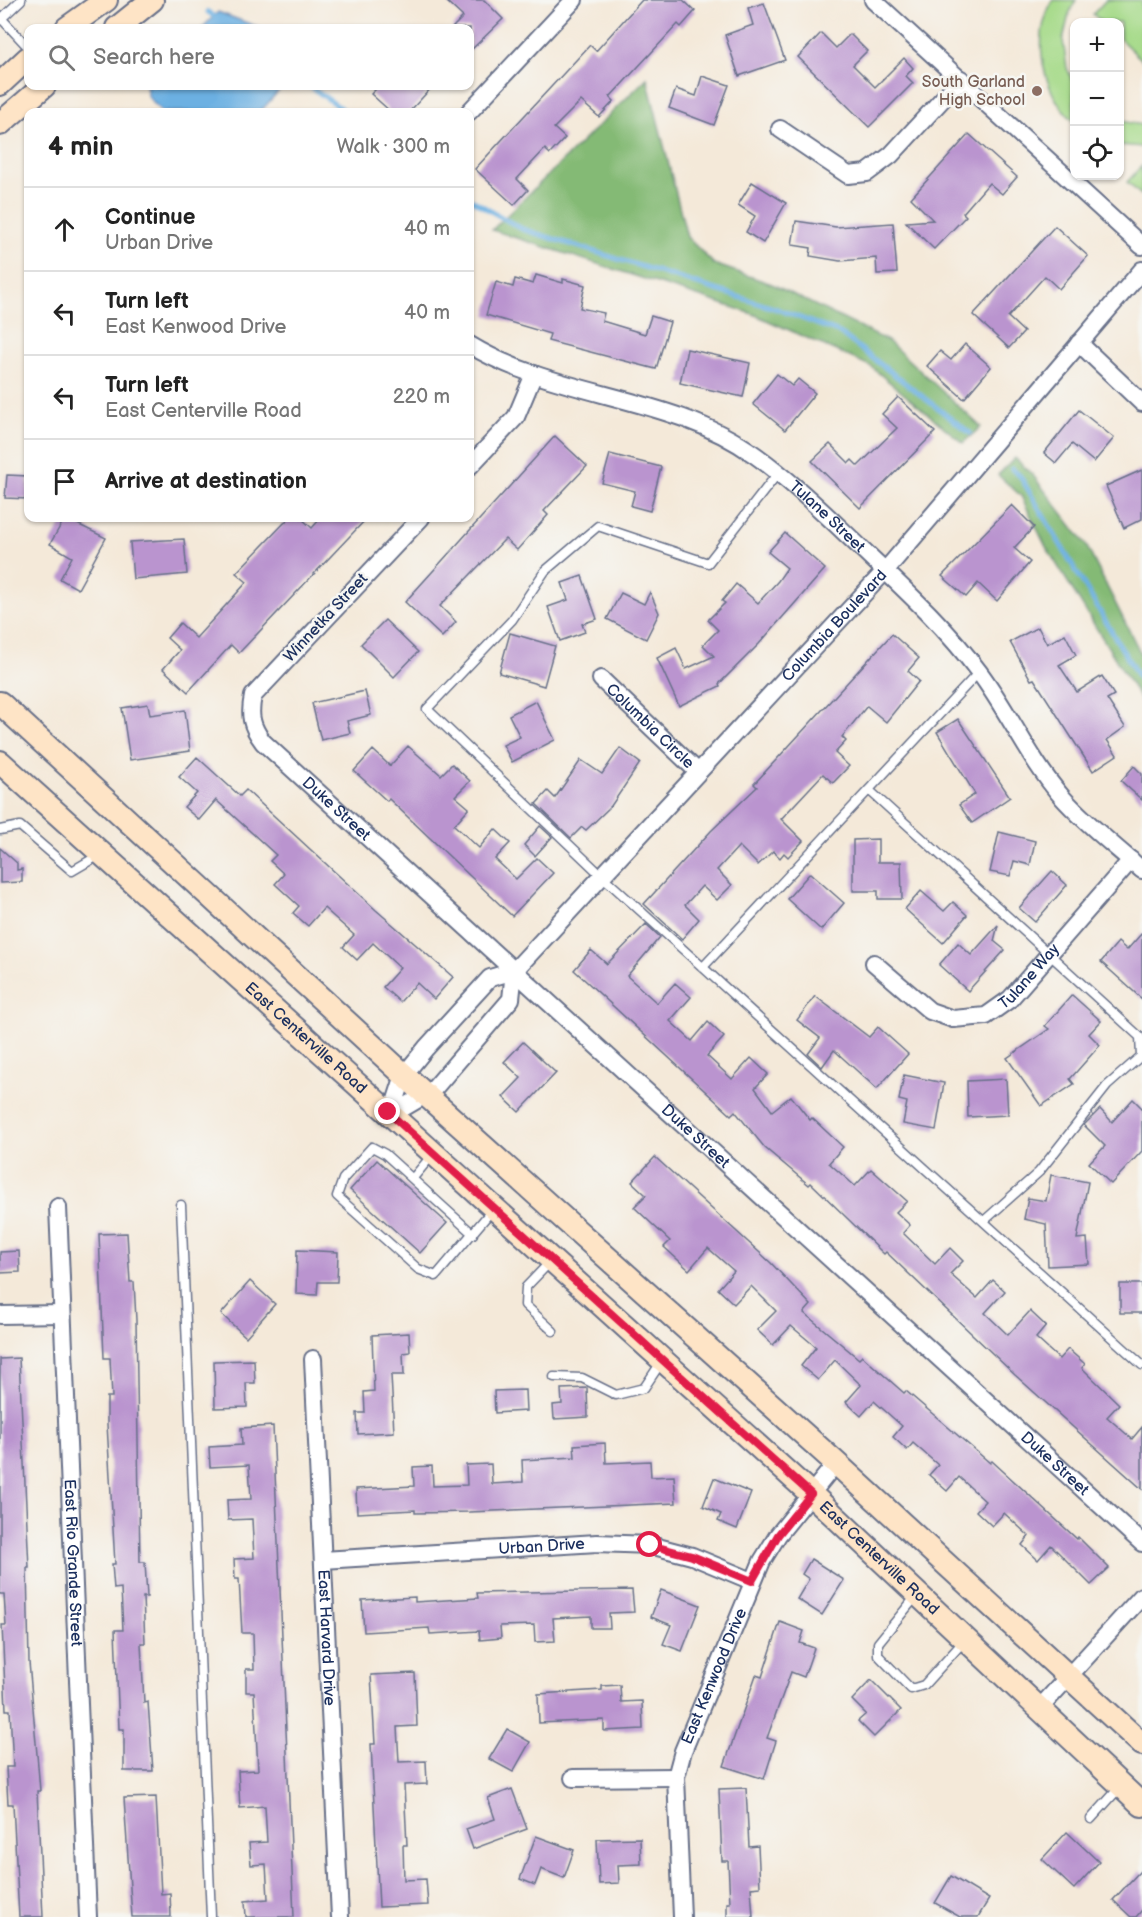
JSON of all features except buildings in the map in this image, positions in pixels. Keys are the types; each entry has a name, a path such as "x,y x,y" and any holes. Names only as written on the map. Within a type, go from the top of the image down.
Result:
{"main road":[{"path":"73,24 106,0"},
{"path":"122,24 152,0"},
{"path":"0,84 24,62"},
{"path":"0,124 39,90"},
{"path":"0,703 427,1096 836,1463 1142,1744"},
{"name":"East Centerville Road","path":"0,762 811,1494 1038,1710 1142,1805"}],"street":[{"path":"472,108 574,0"},
{"path":"873,0 1142,246"},
{"path":"780,129 848,175 867,173 891,155 961,79"},
{"name":"Columbia Boulevard","path":"391,1115 404,1075 426,1048 490,978 514,971 885,571 1142,270"},
{"path":"1079,344 1142,403"},
{"name":"Tulane Street","path":"474,347 499,363 695,421 753,453 778,473 938,622 979,672 1034,761 1061,796 1088,825 1136,865"},
{"path":"474,462 516,417 534,374"},
{"name":"Winnetka Street","path":"252,727 253,696 417,522"},
{"name":"Columbia Circle","path":"601,679 698,772"},
{"name":"Duke Street","path":"252,727 263,742 1142,1543"},
{"name":"Tulane Way","path":"874,963 930,1011 953,1019 986,1016 1010,999 1048,954 1136,865"},
{"path":"391,1115 427,1096 511,999 514,971"},
{"name":"East Rio Grande Street","path":"58,1207 88,1917"},
{"path":"0,1315 62,1314"},
{"name":"East Harvard Drive","path":"313,1359 340,1917"},
{"name":"East Kenwood Drive","path":"682,1917 676,1777 683,1750 752,1581 778,1535 836,1463"},
{"name":"Urban Drive","path":"323,1560 597,1543 650,1545 692,1556 752,1581"},
{"path":"1038,1710 1142,1596"},
{"path":"573,1778 676,1777"}],"lane":[{"path":"21,0 1,18 24,43"},
{"path":"778,473 708,563 598,526 545,571 512,620 427,710 602,876 985,1220 1142,1365"},
{"path":"704,966 979,672"},
{"path":"869,790 1140,1037 1141,1056 1107,1086 1039,1172 985,1220"},
{"path":"0,830 20,826 72,872 102,854"},
{"path":"473,1234 413,1178 385,1154 372,1147 343,1179 337,1196 417,1269 436,1275 473,1234 494,1208"},
{"path":"413,1178 433,1154"},
{"path":"182,1205 211,1917"},
{"path":"552,1260 526,1287 525,1305 553,1332"},
{"path":"554,1377 582,1378 616,1395 644,1388 662,1360"},
{"path":"917,1595 878,1643 878,1655 911,1689 924,1685 965,1640"},
{"path":"1091,1819 1121,1786"}],"green space":[{"path":"1053,0 1076,0 1069,14 1063,40 1070,75 1070,117 1054,96 1043,64 1042,31"},
{"path":"1106,0 1142,0 1142,60 1124,43 1124,18 1098,18 1093,14"},
{"path":"647,78 687,237 714,264 772,284 888,341 981,427 963,443 870,366 753,314 492,230"},
{"path":"1124,122 1142,125 1142,147 1124,145"},
{"path":"1142,166 1142,194 1141,195 1127,182"},
{"path":"1015,458 1032,474 1085,543 1142,656 1142,702 1046,547 1021,496 998,475"}],"water":[{"path":"218,12 250,24 206,24"},
{"path":"147,90 279,90 264,108 158,108 148,97"}],"waterway":[{"path":"208,12 219,20"},
{"path":"315,90 340,108"},
{"path":"474,201 522,229 777,309 840,333 970,433"},
{"path":"1012,469 1020,476 1142,683"}],"place":[{"name":"South Garland High School","path":"1037,91"}],"route":[{"path":"388,1112 811,1494 778,1535 752,1581 692,1556 650,1545"}]}
